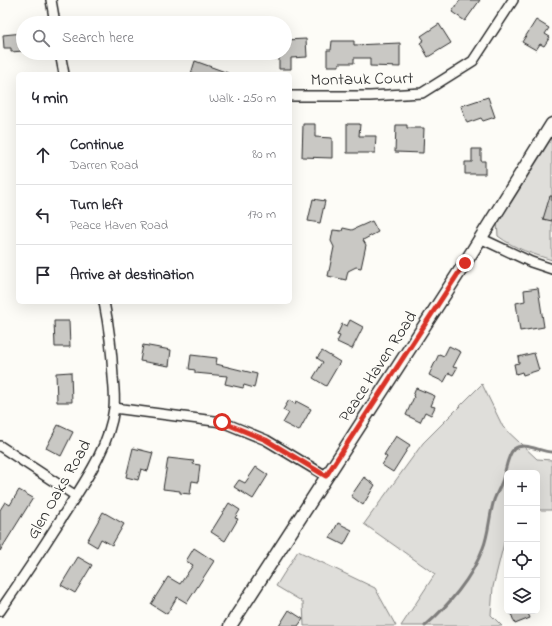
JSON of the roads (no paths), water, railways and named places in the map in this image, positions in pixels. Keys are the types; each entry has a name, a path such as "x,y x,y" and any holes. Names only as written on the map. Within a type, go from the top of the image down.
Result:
{"main road":[{"name":"Peace Haven Road","path":"230,626 552,124"}],"street":[{"path":"51,0 54,16"},
{"name":"Montauk Court","path":"292,96 370,96 422,93 473,61 513,0"},
{"path":"61,60 64,72"},
{"path":"480,238 532,262 552,269"},
{"name":"Glen Oaks Road","path":"0,611 24,577 76,496 101,450 108,433 114,408 112,351 104,304"},
{"path":"114,408 222,422 266,440 326,476"},
{"path":"0,446 76,496"}],"waterway":[{"path":"425,626 451,600 473,570 485,542 494,500 502,482 512,451 518,447 528,446 547,452 552,452"}]}
